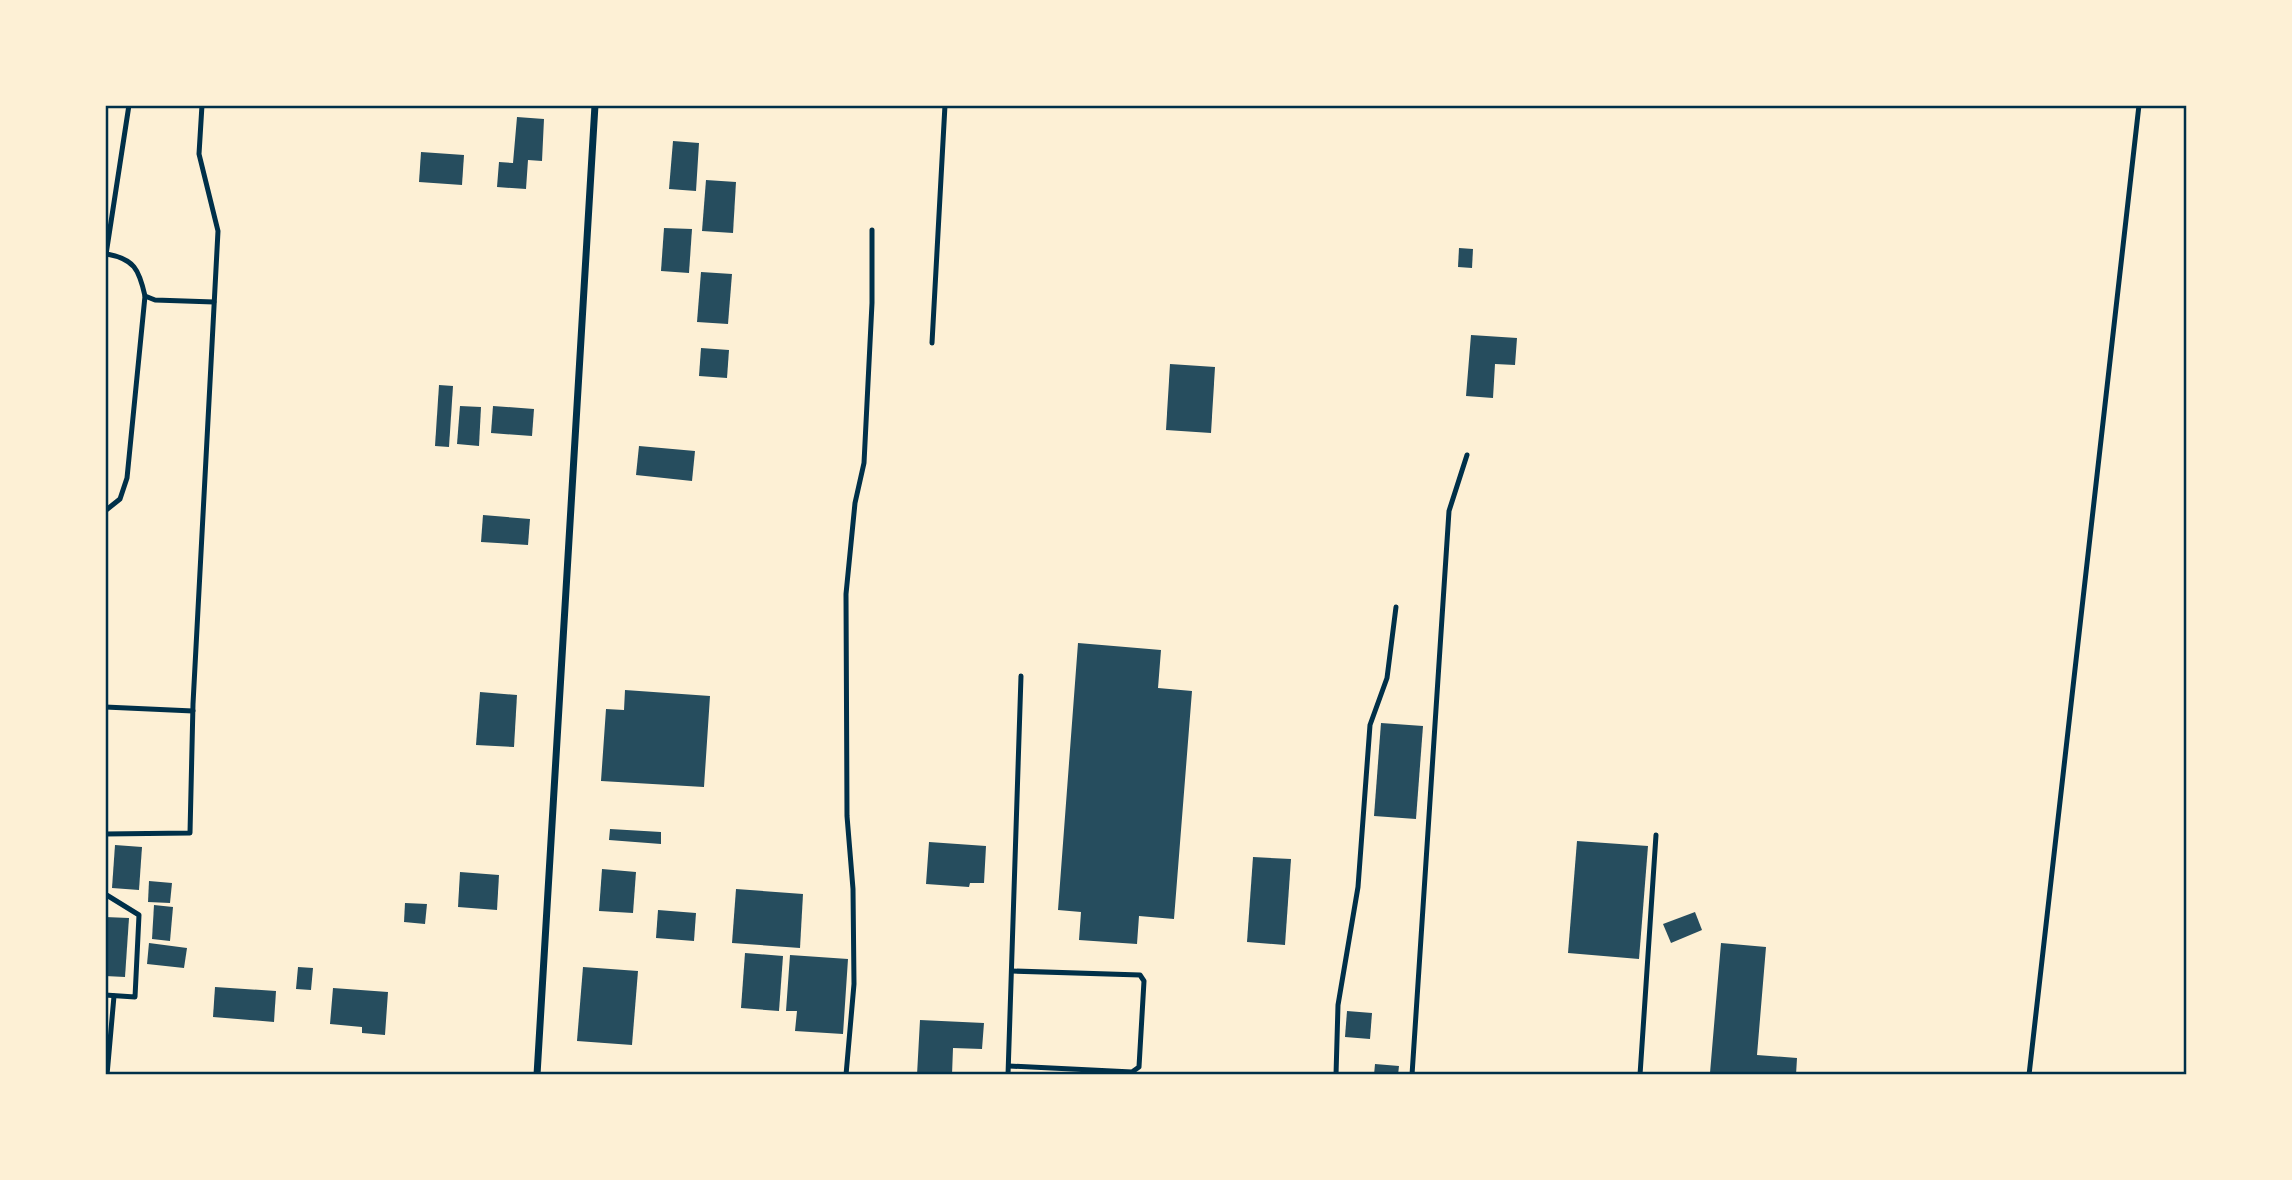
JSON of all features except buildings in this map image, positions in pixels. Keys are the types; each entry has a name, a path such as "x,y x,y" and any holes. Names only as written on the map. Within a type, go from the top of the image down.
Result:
{"street":[{"path":"537,1075 596,105"}],"lane":[{"path":"105,261 129,105"},
{"path":"105,834 190,833 193,710 218,231 200,153 202,105"},
{"path":"932,343 945,105"},
{"path":"2029,1075 2138,105"},
{"path":"846,1075 855,984 853,889 846,816 846,594 855,503 864,463 872,303 872,230"},
{"path":"105,511 120,499 127,478 145,296 140,271 127,258 107,254"},
{"path":"145,296 155,300 214,302"},
{"path":"1412,1075 1449,511 1467,455"},
{"path":"1336,1075 1338,1005 1358,887 1370,725 1387,678 1396,607"},
{"path":"1008,1075 1021,676"},
{"path":"105,707 193,710"},
{"path":"1640,1075 1656,835"},
{"path":"105,894 139,915 135,997 105,995"},
{"path":"1009,1066 1132,1072 1139,1066 1144,981 1140,975 1012,971"},
{"path":"107,1075 114,996"}]}
